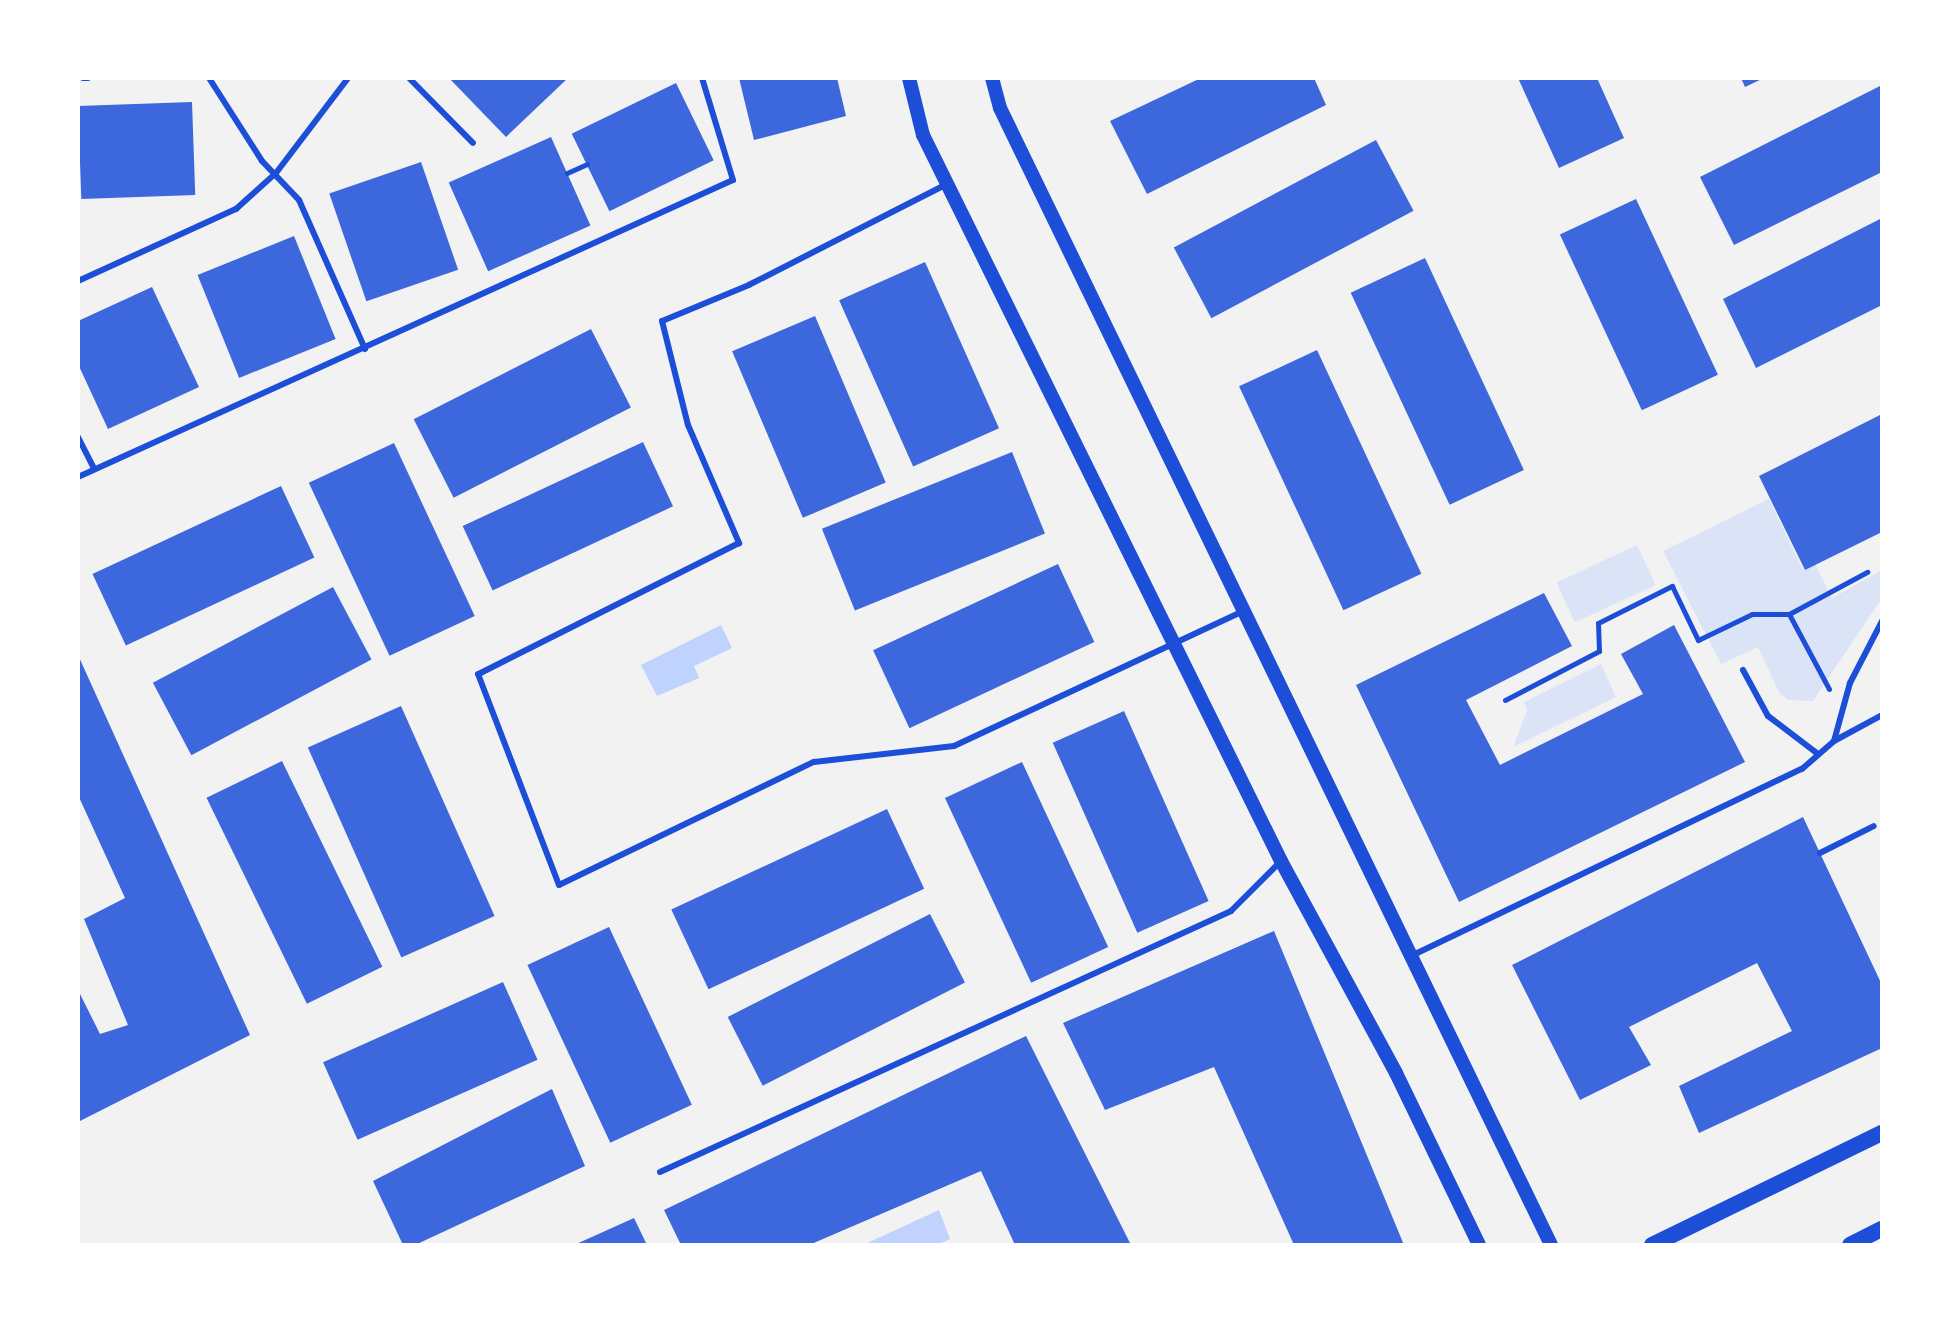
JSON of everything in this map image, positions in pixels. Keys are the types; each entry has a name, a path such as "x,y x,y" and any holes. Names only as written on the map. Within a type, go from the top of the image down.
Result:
{"main road":[{"path":"1652,1245 1882,1133"},
{"path":"1850,1245 1882,1229"}],"street":[{"path":"909,78 923,135 1281,861 1396,1073 1479,1245"},
{"path":"992,78 1007,123 1551,1245"}],"lane":[{"path":"209,78 262,161 299,200 365,349"},
{"path":"78,281 236,209 276,173 348,78"},
{"path":"409,78 473,143"},
{"path":"78,477 733,180 702,78"},
{"path":"947,184 749,285 662,321 688,425 739,543 478,674 559,885 814,762 954,746 1176,647 1244,611"},
{"path":"78,437 94,469"},
{"path":"1834,741 1844,704 1882,621"},
{"path":"1743,670 1768,716 1818,754"},
{"path":"1412,956 1802,769 1834,741 1882,715"},
{"path":"1820,853 1874,826"},
{"path":"660,1172 1231,911 1281,861"}],"path":[{"path":"567,173 587,164"},
{"path":"1505,700 1599,651 1598,623 1672,586 1698,640 1752,614 1789,614 1867,572"},
{"path":"1789,614 1822,682 1844,704"}],"shaded area":[{"path":"1769,499 1803,570 1815,564 1832,598 1882,570 1882,598 1813,701 1788,700 1779,692 1758,647 1721,664 1663,551"},
{"path":"1637,545 1656,585 1575,622 1556,583"},
{"path":"1601,664 1616,697 1513,747 1527,710 1524,702"}],"water":[{"path":"721,625 732,648 694,666 699,678 657,696 641,665"},
{"path":"939,1210 950,1239 937,1245 863,1245"}],"building":[{"path":"449,78 568,78 506,137"},
{"path":"739,78 837,78 846,116 754,140"},
{"path":"1201,78 1314,78 1326,105 1147,194 1110,121"},
{"path":"1518,78 1597,78 1624,138 1559,168"},
{"path":"1741,78 1764,78 1745,87"},
{"path":"676,83 714,160 609,211 572,134"},
{"path":"1882,85 1882,172 1734,245 1700,177"},
{"path":"192,102 195,195 81,199 78,106"},
{"path":"551,137 590,226 488,271 449,183"},
{"path":"1376,140 1414,211 1211,318 1174,248"},
{"path":"421,162 458,270 366,301 329,194"},
{"path":"1636,199 1718,375 1642,410 1560,234"},
{"path":"1882,218 1882,305 1756,368 1723,299"},
{"path":"294,236 336,339 239,378 198,275"},
{"path":"1425,258 1524,470 1450,505 1351,293"},
{"path":"925,262 999,428 913,466 839,300"},
{"path":"152,287 199,387 108,429 78,364 78,321"},
{"path":"815,316 886,483 803,518 732,351"},
{"path":"591,329 631,407 454,498 414,419"},
{"path":"1317,350 1421,574 1343,610 1239,386"},
{"path":"1882,414 1882,532 1805,570 1759,476"},
{"path":"643,442 673,506 493,590 463,526"},
{"path":"394,443 475,616 390,656 309,483"},
{"path":"1012,452 1045,534 855,610 822,529"},
{"path":"281,486 314,558 126,646 92,574"},
{"path":"1058,564 1094,642 909,728 873,650"},
{"path":"333,587 371,659 191,755 153,683"},
{"path":"1544,593 1572,646 1466,700 1500,765 1643,694 1621,654 1674,625 1745,762 1459,902 1356,685"},
{"path":"78,655 250,1035 78,1122 78,990 100,1034 128,1025 84,919 125,898 78,795"},
{"path":"401,706 495,916 401,958 308,747"},
{"path":"1124,711 1209,901 1137,933 1053,743"},
{"path":"282,761 382,967 307,1004 207,798"},
{"path":"1022,762 1108,947 1031,983 945,798"},
{"path":"887,809 924,889 708,989 671,910"},
{"path":"1803,817 1882,985 1882,1048 1699,1133 1679,1086 1792,1031 1757,963 1629,1027 1651,1065 1580,1100 1512,965"},
{"path":"930,914 965,983 763,1086 728,1017"},
{"path":"609,927 692,1105 610,1143 527,965"},
{"path":"1274,931 1404,1245 1294,1245 1214,1067 1105,1110 1063,1023"},
{"path":"503,982 538,1060 358,1140 323,1062"},
{"path":"1026,1036 1131,1245 1015,1245 981,1171 809,1245 681,1245 664,1210"},
{"path":"552,1089 585,1166 415,1245 403,1245 373,1181"},
{"path":"634,1218 647,1245 574,1245"}]}
